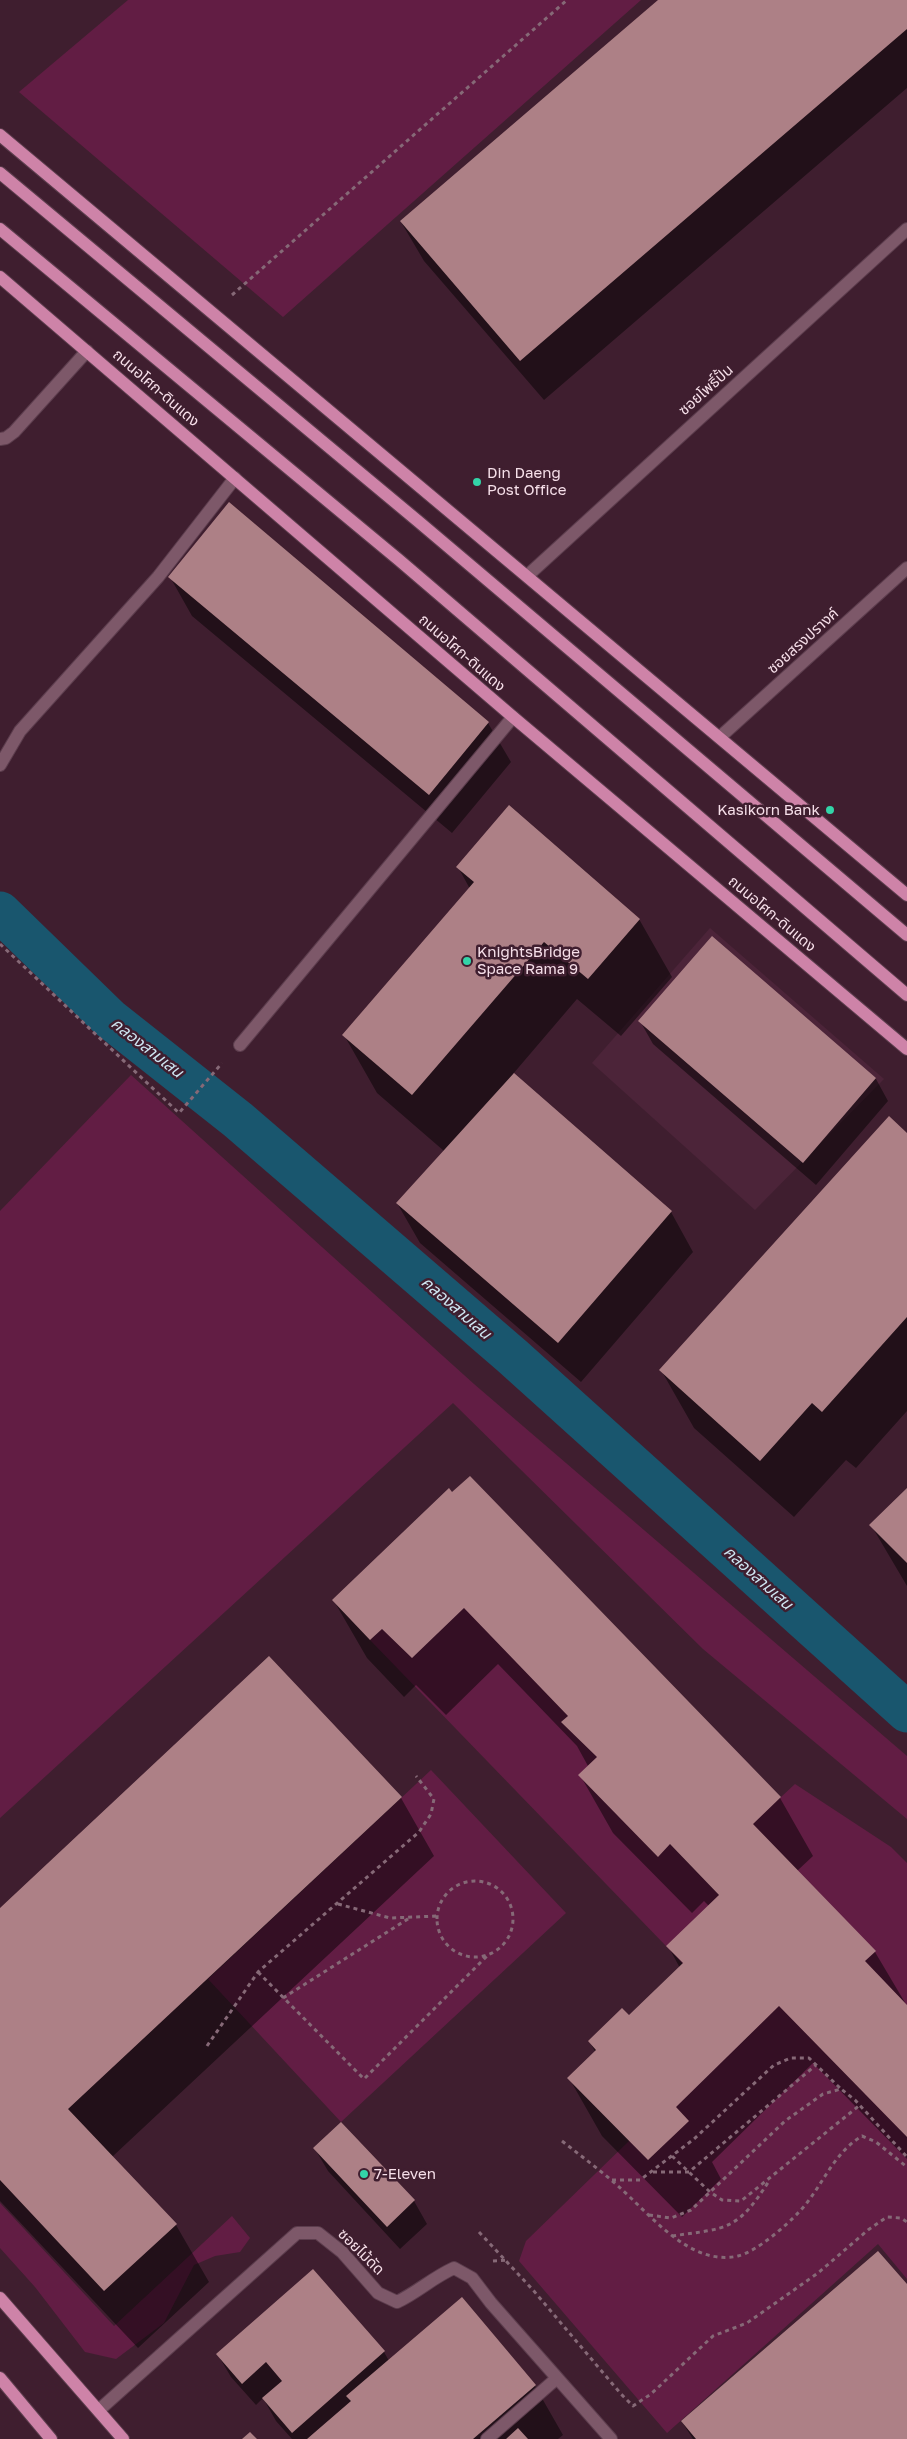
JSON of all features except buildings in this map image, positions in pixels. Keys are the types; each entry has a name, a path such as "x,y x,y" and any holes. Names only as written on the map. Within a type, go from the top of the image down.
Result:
{"main road":[{"path":"0,135 720,737 907,896"},
{"path":"0,173 419,522 907,936"},
{"name":"ถนนอโศก-ดินแดง","path":"0,229 414,573 907,995"},
{"name":"ถนนอโศก-ดินแดง","path":"0,277 513,717 907,1049"},
{"path":"0,2298 123,2439"},
{"path":"0,2378 51,2439"}],"street":[{"name":"ซอยโพธิ์ปั้น","path":"527,576 907,229"},
{"path":"0,438 6,438 14,432 87,351"},
{"path":"0,765 20,731 158,577 235,478"},
{"name":"ซอยสรงปรางค์","path":"720,737 907,568"},
{"path":"240,1045 513,717"},
{"name":"ซอยไม้ดัด","path":"99,2410 296,2233 318,2233 342,2252 378,2293 397,2302 413,2294 434,2276 454,2268 472,2278 556,2379 610,2439"},
{"path":"487,2439 556,2379"}],"path":[{"path":"212,312 567,0"},
{"path":"0,944 180,1113 224,1061"},
{"path":"207,2046 258,1972 419,1832 431,1814 434,1800 416,1776"},
{"path":"258,1972 364,2079 488,1956 499,1950 508,1940 514,1916 510,1904 503,1894 493,1886 481,1882 468,1882 457,1886 447,1893 440,1904 437,1916 438,1929 452,1949 463,1956 476,1958 488,1956"},
{"path":"338,1904 390,1918 437,1916"},
{"path":"283,1998 411,1917"},
{"path":"611,2180 640,2180 652,2172 694,2139 774,2065 791,2058 810,2058 860,2105 907,2157"},
{"path":"652,2172 689,2172 816,2065"},
{"path":"649,2215 671,2218 692,2210 786,2121 823,2094 841,2089"},
{"path":"672,2156 710,2192 722,2200 741,2201 860,2105"},
{"path":"562,2141 611,2180 672,2236 689,2247 716,2256 738,2256 754,2250 800,2212 836,2159 850,2143 862,2136 876,2142 907,2167"},
{"path":"672,2236 714,2230 736,2223 752,2207 772,2177"},
{"path":"479,2232 520,2275 633,2406 651,2394 713,2336 747,2323 818,2273 880,2222 887,2218 901,2218 907,2222"}],"shaded area":[{"path":"128,0 641,0 283,317 19,92"},
{"path":"710,928 884,1079 755,1210 592,1063"},
{"path":"131,1075 474,1384 907,1756 907,1819 703,1649 453,1403 0,1818 0,1211"},
{"path":"444,1569 582,1698 670,1844 719,1895 907,2137 907,2279 878,2244 667,2433 519,2261 526,2241 629,2141 749,2036 666,1946 370,1640"},
{"path":"431,1770 566,1913 341,2122 208,1979"},
{"path":"795,1784 891,1847 907,1863 907,2028 729,1836 781,1797"},
{"path":"0,2203 114,2326 232,2216 250,2238 240,2252 215,2256 194,2265 164,2323 116,2359 85,2352 35,2287 0,2248"}],"waterway":[{"name":"คลองสามเสน","path":"0,912 109,1018 238,1120 512,1356 907,1712"}],"place":[{"name":"Din Daeng Post Office","path":"477,482"},
{"name":"Kasikorn Bank","path":"830,810"},
{"name":"KnightsBridge Space Rama 9","path":"467,961"},
{"name":"7-Eleven","path":"364,2174"}]}
